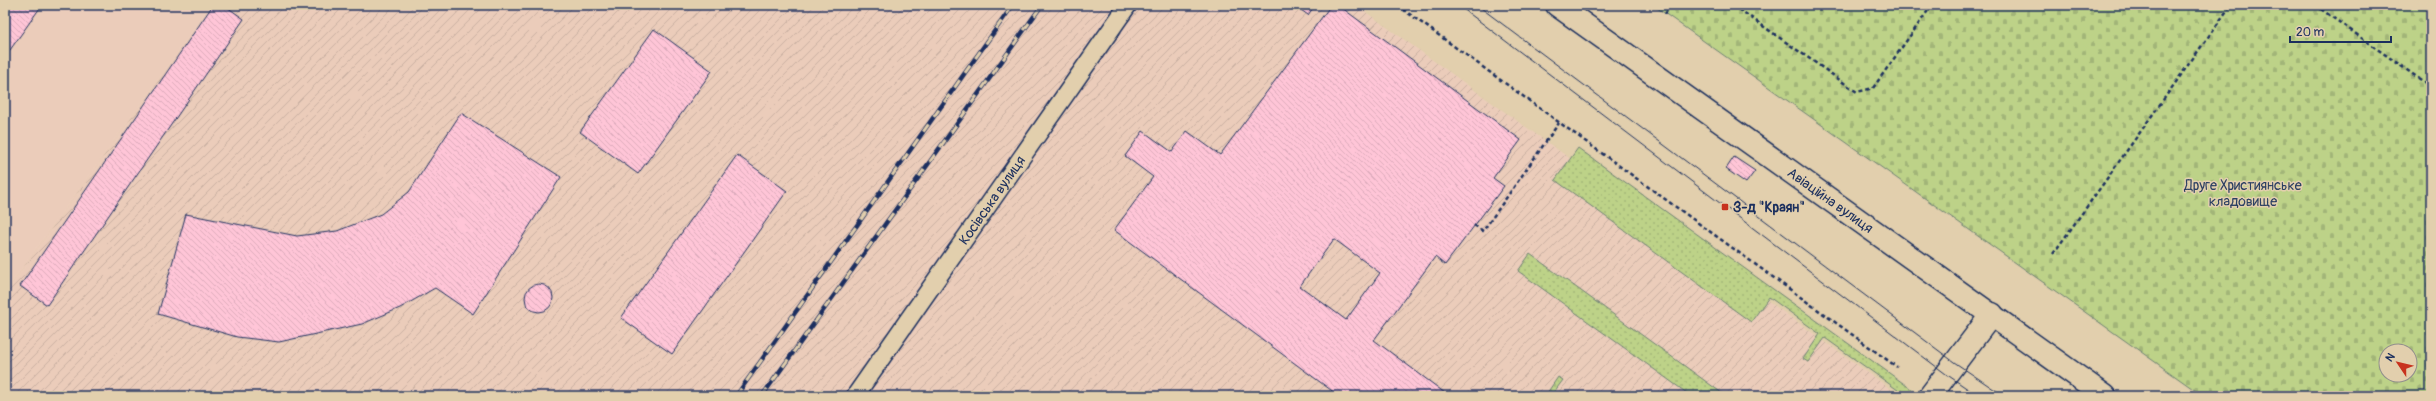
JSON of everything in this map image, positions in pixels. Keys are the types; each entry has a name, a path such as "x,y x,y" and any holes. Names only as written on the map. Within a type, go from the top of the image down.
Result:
{"street":[{"name":"Авіаційна вулиця","path":"1557,5 2105,396"},
{"path":"1930,396 1992,314"}],"lane":[{"name":"Косівська вулиця","path":"855,396 1128,5"}],"path":[{"path":"1397,5 1897,367"},
{"path":"1665,14 1671,5"},
{"path":"1733,5 1857,92 1872,88 1932,5"},
{"path":"2053,254 2231,5"},
{"path":"2315,5 2431,87"},
{"path":"1474,225 1483,231 1560,123"}],"shaded area":[{"path":"42,5 213,5 5,293 5,57"},
{"path":"213,5 1356,5 1895,392 1892,396 5,396 5,293"}],"green space":[{"name":"Друге Християнське кладовище","path":"1653,5 2431,5 2431,396 2203,396"},
{"path":"1578,148 1914,391 1911,396 1901,396 1902,393 1825,338 1808,362 1803,359 1820,334 1769,297 1751,322 1555,180"},
{"path":"1530,254 1726,396 1691,396 1518,271"},
{"path":"1558,377 1563,380 1551,396 1545,396"}],"building":[{"path":"5,5 42,5 5,57"},
{"path":"213,5 224,5 244,19 47,305 20,286"},
{"path":"1251,5 1261,5 1258,10"},
{"path":"1294,5 1315,5 1308,15"},
{"path":"1331,5 1338,5 1521,140 1493,178 1504,186 1445,265 1435,257 1374,340 1449,396 1339,396 1114,230 1153,177 1125,156 1143,131 1172,152 1187,131 1220,155","holes":["1334,239 1380,273 1346,320 1300,286"]},
{"path":"654,29 712,71 638,174 580,132"},
{"path":"461,113 561,177 473,314 435,288 400,308 362,324 279,342 237,337 158,314 186,214 297,236 337,231 381,214 409,192"},
{"path":"737,155 787,191 672,354 621,318"},
{"path":"1734,157 1755,171 1746,183 1726,169"},
{"path":"539,284 545,285 549,288 552,292 552,304 549,308 545,311 539,312 533,311 529,308 526,304 525,298 526,292 529,288 533,285"}],"tram line":[{"path":"1458,5 1946,374 1978,396"},
{"path":"1477,5 1954,362 2004,396"}],"railway":[{"path":"736,396 1013,5"},
{"path":"762,396 1042,5"}],"place":[{"name":"З-д \"Краян\"","path":"1725,207"}]}
